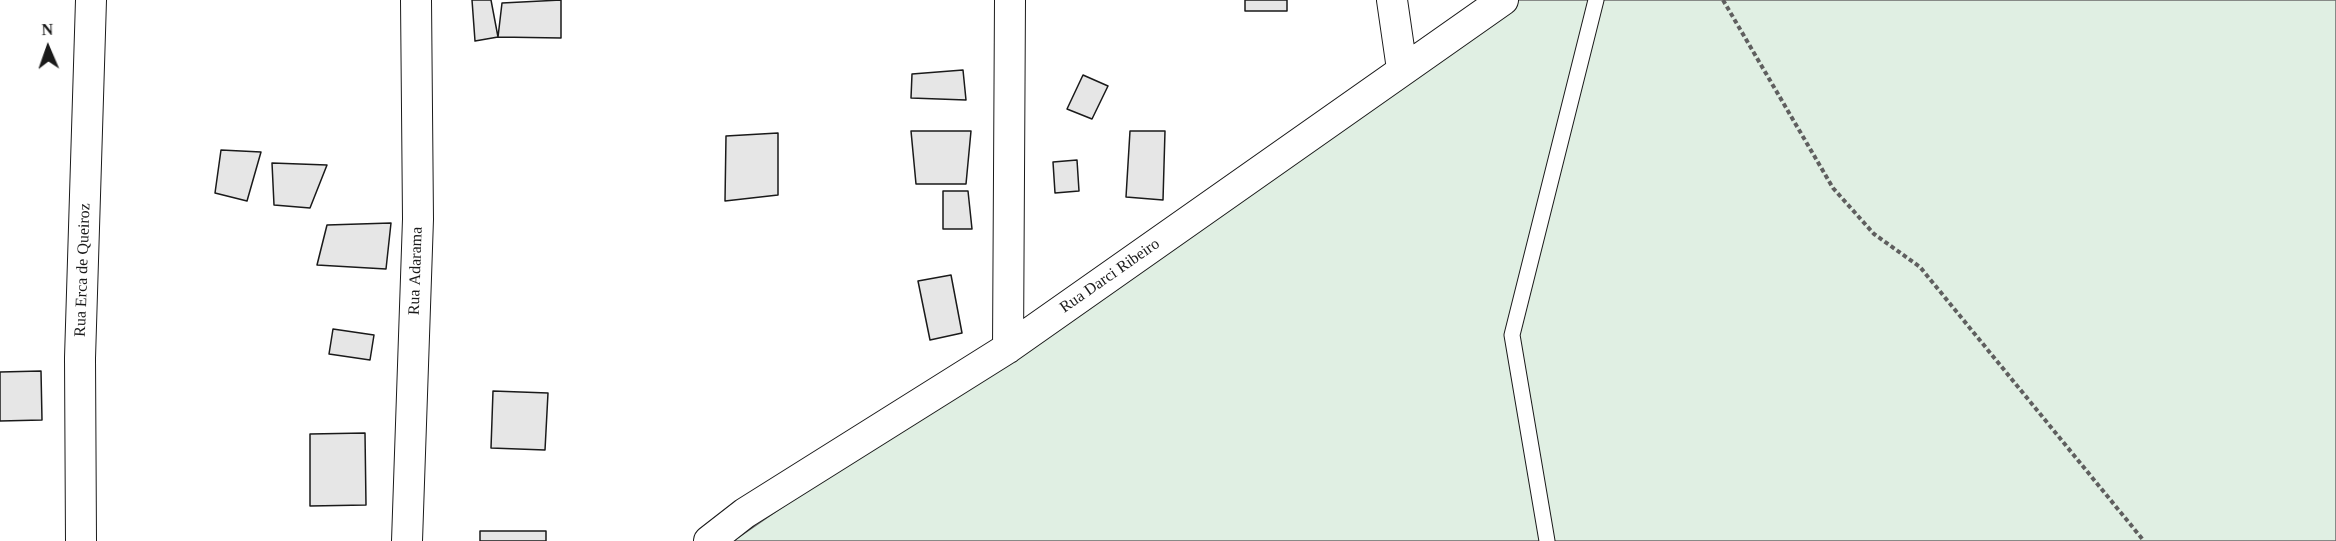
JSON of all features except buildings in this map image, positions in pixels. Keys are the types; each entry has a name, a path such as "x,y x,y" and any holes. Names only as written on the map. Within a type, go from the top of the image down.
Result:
{"street":[{"name":"Rua Erca de Queiroz","path":"81,541 80,358 91,0"},
{"name":"Rua Adarama","path":"407,541 418,219 416,0"},
{"path":"1008,348 1010,0"},
{"path":"1392,0 1402,69"},
{"name":"Rua Darci Ribeiro","path":"709,541 745,513 1008,348 1503,0"}],"lane":[{"path":"1547,541 1512,334 1596,0"}],"path":[{"path":"1723,0 1833,188 1874,234 1920,267 2144,541"}],"green space":[{"path":"1518,0 2336,0 2336,541 733,541"}]}
